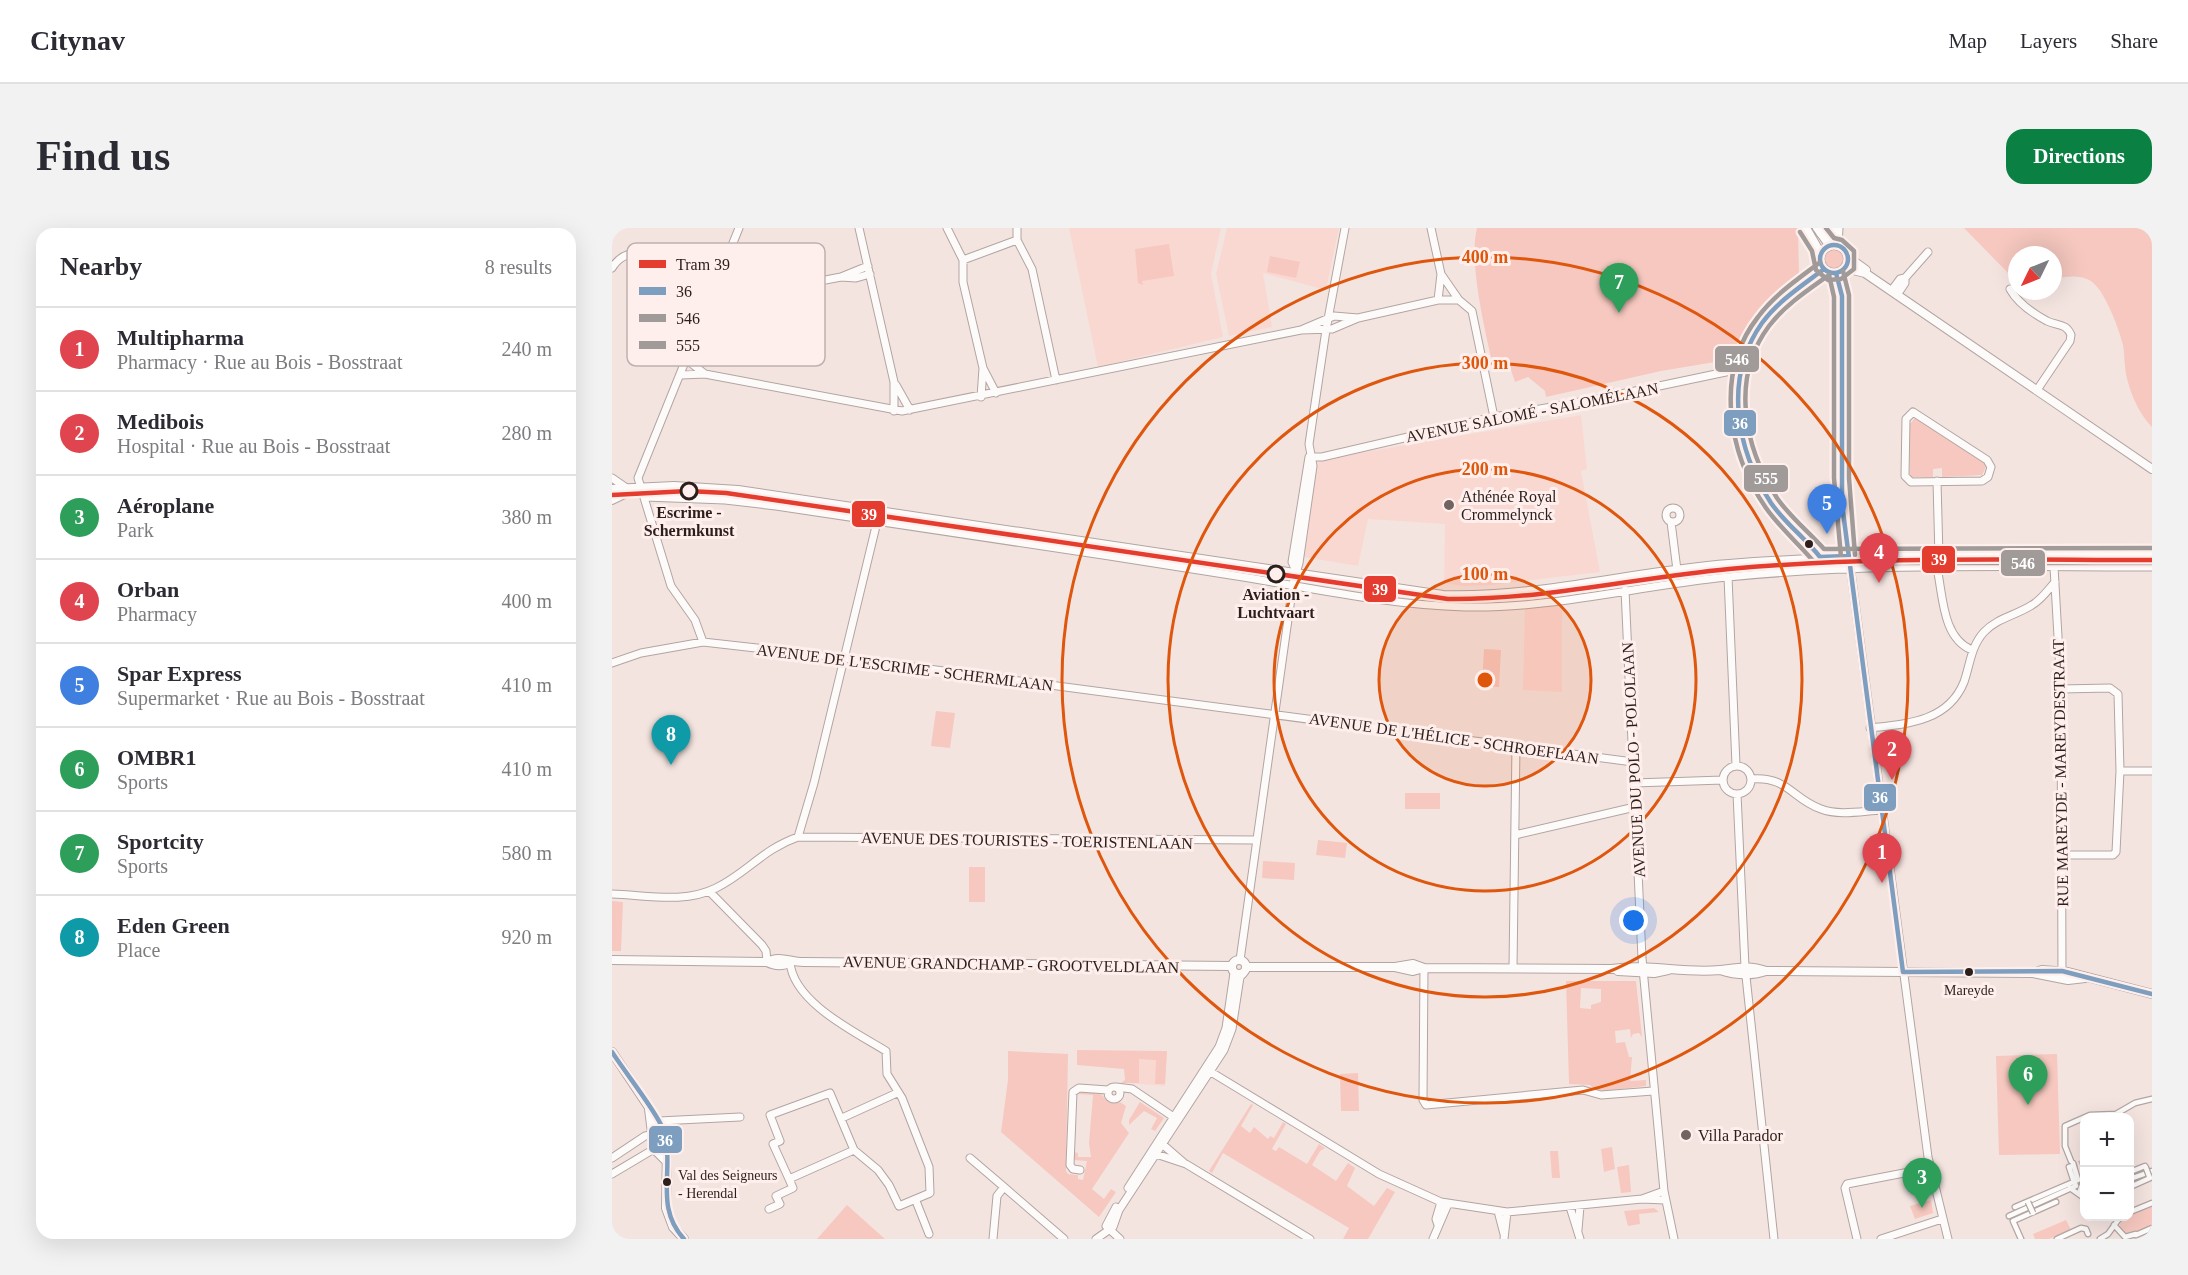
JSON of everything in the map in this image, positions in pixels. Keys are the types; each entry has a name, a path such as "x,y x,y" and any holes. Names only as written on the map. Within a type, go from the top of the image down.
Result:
{"street":[{"path":"733,243 739,228"},
{"path":"859,228 894,382 894,411"},
{"path":"947,228 963,260 963,282 983,368 996,393"},
{"path":"1017,228 1017,240 1032,269 1056,380"},
{"path":"1096,1239 1109,1229 1158,1147 1229,1040 1240,977 1240,960 1293,584 1299,563 1313,466 1309,457 1326,330 1345,228"},
{"path":"1431,228 1441,274 1438,300"},
{"path":"1806,228 1821,254 1820,261 1824,268 1840,271 1859,270 2152,464"},
{"path":"1821,254 1834,246 1838,228"},
{"path":"1819,231 1833,232 1838,228"},
{"path":"1819,231 1834,246 1845,250 1848,257 1895,292"},
{"path":"963,260 1017,240"},
{"path":"1895,292 1905,283 1905,278 1928,252"},
{"path":"612,268 622,255 627,254"},
{"path":"1848,257 1840,271 1841,478 1848,556 1930,1168 1948,1239"},
{"path":"825,280 841,277 868,266"},
{"path":"1820,557 1783,518 1764,491 1751,466 1741,436 1737,403 1740,369 1749,343 1770,313 1824,268"},
{"path":"841,277 856,278 870,274"},
{"path":"1441,274 1459,300 1472,311 1494,417"},
{"path":"1301,330 1328,318 1358,318 1438,300 1459,300"},
{"path":"2019,300 2046,320 2064,326 2071,335 2070,341 2038,388"},
{"path":"681,375 705,374 894,411 910,410 1301,330 1326,330 1358,318"},
{"path":"685,366 638,478 671,586 695,620 703,642"},
{"path":"695,366 705,374"},
{"path":"981,397 983,368"},
{"name":"AVENUE SALOMÉ - SALOMÉLAAN","path":"1309,457 1316,459 1325,455 1494,417 1593,400 1740,369"},
{"path":"894,382 910,410"},
{"path":"2038,388 2152,469"},
{"path":"1913,412 1990,464 1986,479 1937,482 1911,482 1905,476 1906,419 1913,412"},
{"path":"612,478 625,487"},
{"path":"1937,482 1939,556"},
{"path":"612,489 684,486 738,490 1296,571 1415,592 1479,595 1522,592 1677,570 1820,557 2152,555"},
{"path":"612,500 639,487"},
{"path":"645,497 725,500 1415,603 1468,607 1506,606 1728,577 1801,572 1938,568 2152,567"},
{"path":"612,894 661,898 709,891 729,880 763,853 798,837 814,783 877,522"},
{"path":"1671,522 1677,570"},
{"path":"1801,559 1801,572"},
{"name":"RUE MAREYDE - MAREYDESTRAAT","path":"2054,567 2061,689 2062,975"},
{"path":"1938,568 1951,630 1966,648 1972,650"},
{"path":"1728,577 1736,765"},
{"path":"1870,728 1912,723 1933,716 1946,708 1964,682 1972,650 1991,625 2034,604 2055,582"},
{"name":"AVENUE DU POLO - POLOLAAN","path":"1625,590 1643,970 1665,1200 1674,1239"},
{"name":"AVENUE DE L'ESCRIME - SCHERMLAAN","path":"612,663 642,653 703,642 845,658 1275,714"},
{"path":"2061,689 2110,688 2118,694 2120,771 2116,852 2113,855 2063,855"},
{"name":"AVENUE DE L'HÉLICE - SCHROEFLAAN","path":"1275,714 1633,762"},
{"path":"1513,968 1516,745"},
{"path":"1736,765 1745,768 1751,779"},
{"path":"1736,765 1725,772 1723,780 1728,790 1737,794 1746,790 1751,779"},
{"path":"2120,771 2152,771"},
{"path":"1751,779 1770,779 1782,782 1812,806 1823,810 1881,810"},
{"path":"1634,783 1723,780"},
{"path":"1737,794 1745,971 1774,1239"},
{"path":"1515,835 1635,807"},
{"name":"AVENUE DES TOURISTES - TOERISTENLAAN","path":"798,837 1257,840"},
{"path":"709,891 762,945 766,951 767,962"},
{"name":"AVENUE GRANDCHAMP - GROOTVELDLAAN","path":"612,960 767,962 785,966 790,962 1239,970 1395,967 1413,971 1424,968 1513,968 2033,973 2086,978 2152,994"},
{"path":"769,1209 780,1204 776,1196 793,1188 773,1144 780,1142 770,1115 830,1094 855,1150 878,1170 889,1185 899,1206 930,1193 929,1167 887,1074 886,1051 842,1024 812,1000 792,977 790,962"},
{"path":"1424,968 1423,1100 1426,1105 1583,1090 1602,1095 1653,1091"},
{"path":"612,1052 649,1109 660,1132 666,1161 668,1217 684,1239"},
{"path":"1208,1070 1380,1174 1444,1203 1507,1212 1642,1199 1665,1200"},
{"path":"1080,1170 1070,1166 1073,1092 1079,1088 1127,1087 1176,1119"},
{"path":"1112,1089 1110,1098 1115,1100 1136,1094"},
{"path":"1112,1089 1120,1092 1119,1097"},
{"path":"842,1118 897,1094"},
{"path":"2120,1113 2135,1102 2152,1099"},
{"path":"612,1174 654,1149 660,1132 649,1109"},
{"path":"612,1158 660,1132 740,1117"},
{"path":"2080,1119 2065,1126 2065,1146 2073,1163 2069,1167 2080,1186"},
{"path":"1158,1147 1310,1239"},
{"path":"1158,1147 1186,1164"},
{"path":"654,1149 666,1161"},
{"path":"789,1179 855,1150"},
{"path":"970,1158 1064,1239"},
{"path":"2134,1170 2145,1166 2150,1178 2134,1185"},
{"path":"1857,1239 1845,1188 1847,1184 1930,1168"},
{"path":"2134,1177 2148,1170"},
{"path":"2009,1216 2070,1188 2080,1186"},
{"path":"2080,1186 2015,1207 2028,1202 2080,1186"},
{"path":"993,1239 997,1196 1004,1187"},
{"path":"2070,1188 2080,1195"},
{"path":"1642,1199 1664,1191"},
{"path":"915,1201 929,1234"},
{"path":"2028,1202 2033,1213"},
{"path":"1433,1239 1438,1225 1436,1219 1444,1203"},
{"path":"2021,1239 2013,1221 2056,1203"},
{"path":"2134,1210 2152,1203"},
{"path":"1580,1206 1578,1230 1580,1239"},
{"path":"1570,1207 1574,1226 1578,1230"},
{"path":"1498,1212 1504,1237"},
{"path":"1504,1237 1507,1212"},
{"path":"1881,1239 1942,1219"},
{"path":"2057,1239 2080,1228 2086,1229 2093,1236 2117,1221"},
{"path":"2114,1225 2125,1237 2136,1236 2152,1228"},
{"path":"1109,1229 1120,1239"}],"shaded area":[{"path":"1069,228 1221,228 1211,274 1223,337 1098,367"},
{"path":"1227,228 1339,228 1326,290 1263,273 1272,327 1229,336 1216,274"},
{"path":"1477,228 1798,228 1799,276 1756,313 1743,333 1733,359 1661,371 1546,397 1545,391 1528,377 1515,382 1510,367 1494,371 1476,279"},
{"path":"1964,228 2152,228 2152,427 2132,394 2125,369 2123,345 2110,309 2095,284 2089,280 2071,276 2062,278 2062,246 2008,246 2008,273"},
{"path":"1169,244 1174,276 1142,281 1143,285 1138,283 1135,249"},
{"path":"1834,249 1841,252 1844,259 1841,266 1834,269 1827,266 1824,259 1827,252"},
{"path":"1270,256 1300,262 1296,278 1267,272"},
{"name":"Athénée Royal Crommelynck","path":"1581,415 1587,469 1581,471 1600,572 1491,585 1464,586 1444,583 1445,524 1368,519 1358,566 1304,557 1318,460"},
{"path":"1915,418 1984,462 1986,467 1982,475 1942,477 1942,468 1933,469 1933,477 1910,477 1909,425"},
{"path":"1562,601 1562,692 1523,690 1525,606"},
{"path":"1484,649 1501,650 1499,687 1482,686"},
{"path":"936,711 955,713 950,748 931,746"},
{"path":"1405,793 1440,793 1440,809 1405,809"},
{"path":"1318,840 1347,843 1345,858 1316,855"},
{"path":"1263,861 1295,863 1294,880 1262,878"},
{"path":"969,867 985,867 985,902 969,902"},
{"path":"612,901 623,902 621,951 612,951"},
{"path":"1566,981 1636,981 1642,1037 1639,1033 1633,1034 1631,1038 1630,1029 1615,1031 1616,1043 1625,1042 1629,1057 1632,1057 1630,1081 1646,1080 1646,1086 1604,1091 1594,1089 1590,1085 1569,1084","holes":["1581,988 1601,989 1601,1002 1591,1005 1591,1009 1580,1008"]},
{"path":"1077,1050 1167,1051 1165,1084 1155,1084 1156,1060 1139,1059 1139,1083 1121,1083 1125,1080 1124,1069 1077,1065"},
{"path":"1008,1051 1068,1054 1066,1171 1068,1174 1078,1175 1078,1179 1083,1180 1087,1161 1074,1160 1074,1152 1078,1153 1078,1157 1091,1157 1089,1143 1093,1095 1077,1094 1084,1090 1099,1092 1110,1103 1120,1102 1126,1106 1121,1123 1129,1133 1092,1189 1104,1199 1111,1189 1116,1192 1099,1217 1001,1132 1008,1080"},
{"path":"1131,1051 1167,1051 1165,1086 1130,1083"},
{"path":"2057,1054 2060,1154 1999,1155 1996,1056"},
{"path":"1358,1073 1359,1111 1341,1111 1340,1074"},
{"path":"1140,1102 1164,1118 1155,1131 1151,1129 1157,1118 1144,1111 1129,1125 1129,1120"},
{"path":"1251,1104 1253,1105 1241,1126 1250,1133 1254,1127 1268,1139 1270,1136 1274,1138 1283,1122 1286,1124 1272,1149 1276,1151 1279,1147 1307,1164 1319,1144 1325,1148 1320,1151 1312,1165 1336,1181 1348,1163 1355,1168 1347,1186 1374,1206 1387,1188 1395,1192 1368,1239 1343,1239 1349,1228 1223,1153 1212,1173 1209,1171"},
{"path":"1612,1147 1615,1169 1604,1172 1601,1149"},
{"path":"1550,1151 1558,1151 1560,1178 1552,1178"},
{"path":"1629,1165 1631,1192 1621,1193 1617,1167"},
{"path":"1931,1200 1933,1213 1915,1219 1910,1206"},
{"path":"847,1205 885,1239 817,1239"},
{"path":"2152,1206 2152,1226 2126,1235 2119,1228 2121,1221 2134,1221 2134,1213"},
{"path":"1654,1208 1659,1212 1639,1214 1640,1224 1628,1226 1624,1211"},
{"path":"2066,1220 2071,1230 2049,1239 2035,1239 2033,1234"}],"tunnel":[{"path":"2073,1166 2080,1163"}],"tram line":[{"name":"39","path":"612,495 688,491 726,493 1448,599 1519,596 1729,569 1834,562 2152,560"}],"transit line":[{"name":"546","path":"1800,232 1812,251 1816,270 1828,280 1841,279 1854,269 1854,251 1842,240 1834,238 1826,228"},
{"name":"36","path":"1834,245 1844,249 1848,259 1844,269 1834,273 1824,269 1820,259 1824,249 1834,245"},
{"name":"546","path":"1819,263 1779,294 1758,317 1744,339 1735,363 1731,388 1731,413 1735,438 1753,486 1771,515 1815,563 2152,563"},
{"name":"36","path":"1824,269 1783,300 1762,323 1750,344 1742,367 1738,390 1739,413 1742,437 1749,460 1771,503 1820,557 1848,556"},
{"name":"555","path":"1843,271 1849,295 1849,478 1855,555"},
{"name":"36","path":"1836,273 1842,296 1842,504 1903,972"},
{"name":"546","path":"1829,275 1834,297 1834,478 1841,557"},
{"name":"555","path":"1829,275 1789,305 1769,326 1757,346 1749,368 1746,390 1746,412 1750,435 1756,457 1766,478 1782,505 1824,549 2152,548"},
{"name":"36","path":"1903,972 2062,971 2152,994"},
{"name":"36","path":"612,1052 663,1129 666,1144 669,1213 684,1239"}],"place":[{"name":"Sportcity","path":"1619,313"},
{"name":"Escrime - Schermkunst","path":"689,491"},
{"name":"Athénée Royal Crommelynck","path":"1449,505"},
{"name":"Spar Express","path":"1827,534"},
{"name":"Aviation - Luchtvaart","path":"1276,574"},
{"name":"Orban","path":"1879,583"},
{"name":"Eden Green","path":"671,765"},
{"name":"Medibois","path":"1892,780"},
{"name":"Multipharma","path":"1882,883"},
{"name":"Mareyde","path":"1969,972"},
{"name":"OMBR1","path":"2028,1105"},
{"name":"Villa Parador","path":"1686,1135"},
{"name":"Val des Seigneurs - Herendal","path":"667,1182"},
{"name":"Aéroplane","path":"1922,1208"}]}
